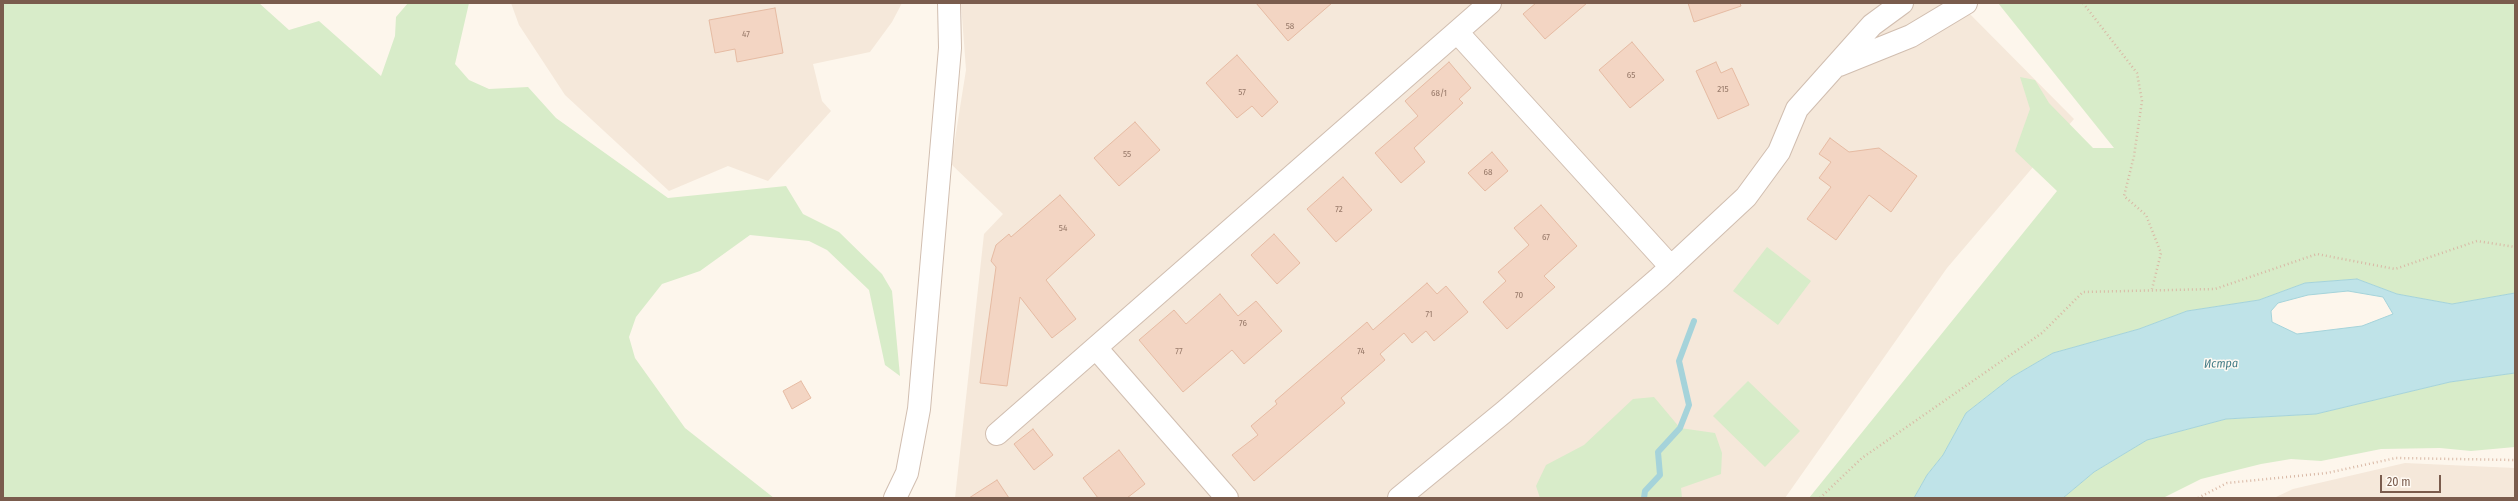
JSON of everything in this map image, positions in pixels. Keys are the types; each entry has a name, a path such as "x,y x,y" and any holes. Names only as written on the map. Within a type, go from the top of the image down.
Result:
{"street":[{"path":"895,498 907,473 919,409 950,48 948,3"},
{"path":"997,434 1490,3"},
{"path":"1399,498 1504,412 1671,267 1746,198 1780,152 1797,109 1872,25 1902,3"},
{"path":"1834,66 1911,36 1966,3"},
{"path":"1457,32 1671,267"},
{"path":"1096,348 1227,498"}],"path":[{"path":"2083,3 2137,73 2142,102 2134,156 2124,196 2146,215 2161,253 2152,289"},
{"path":"1820,498 1862,458 2042,333 2083,292 2152,289 2215,289 2318,254 2394,269 2476,241 2515,247"},
{"path":"2198,498 2227,482 2327,474 2396,458 2515,460"}],"shaded area":[{"path":"511,3 902,3 892,22 870,52 813,64 822,101 831,111 768,181 728,166 669,191 565,95 519,25"},
{"path":"961,3 1959,3 2074,119 1947,268 1785,498 955,498 984,234 1003,214 951,164 966,70"},
{"path":"2405,463 2515,468 2515,498 2274,498 2293,489"}],"green space":[{"path":"3,3 259,3 289,30 319,21 381,76 395,36 396,17 408,3 469,3 455,64 469,80 489,89 528,87 556,118 668,198 786,186 803,214 839,232 882,274 892,291 900,376 885,365 869,290 827,250 809,241 750,235 700,271 662,284 636,317 629,337 635,358 685,428 774,498 3,498"},
{"path":"1998,3 2515,3 2515,293 2452,304 2397,294 2357,279 2305,283 2259,300 2187,311 2139,329 2053,353 2012,377 1966,413 1943,455 1927,475 1914,498 1809,498 2057,191 2015,151 2030,109 2020,77 2035,80 2049,103 2093,148 2114,148"},
{"path":"1767,247 1811,281 1778,325 1733,291"},
{"path":"2515,373 2515,447 2471,451 2440,448 2381,449 2321,461 2291,459 2261,464 2201,479 2163,498 2063,498 2094,472 2147,440 2226,419 2316,414 2450,382"},
{"path":"1748,381 1800,431 1765,467 1713,416"},
{"path":"1654,397 1680,428 1715,433 1722,453 1721,474 1681,488 1682,498 1540,498 1536,486 1546,465 1584,445 1633,399"}],"water":[{"name":"Истра","path":"2357,279 2397,294 2452,304 2515,293 2515,373 2450,382 2316,414 2226,419 2147,440 2094,472 2063,498 1914,498 1927,475 1943,455 1966,413 2012,377 2053,353 2139,329 2187,311 2259,300 2305,283","holes":["2348,291 2383,297 2393,314 2362,326 2297,334 2272,322 2271,311 2278,303 2308,295"]}],"building":[{"path":"1256,3 1332,3 1288,41"},
{"path":"1536,3 1587,3 1545,39 1523,14"},
{"path":"1688,3 1740,3 1741,6 1694,22"},
{"path":"775,8 783,53 737,62 735,49 715,53 709,20"},
{"path":"1632,42 1664,80 1630,108 1599,70"},
{"path":"1237,55 1278,102 1262,117 1252,106 1237,118 1206,83"},
{"path":"1449,62 1471,88 1459,99 1463,103 1414,148 1425,162 1401,183 1375,153 1418,116 1405,101"},
{"path":"1716,62 1721,73 1732,68 1749,105 1718,119 1696,71"},
{"path":"1135,122 1160,150 1119,186 1094,158"},
{"path":"1830,138 1849,152 1879,148 1917,176 1891,212 1869,195 1836,240 1807,219 1831,187 1819,178 1831,162 1819,154"},
{"path":"1492,152 1508,171 1485,191 1468,173"},
{"path":"1343,177 1372,210 1336,242 1307,209"},
{"path":"1060,195 1095,235 1046,280 1076,319 1052,338 1020,297 1007,386 980,383 996,267 991,261 996,245 1009,234 1011,237"},
{"path":"1541,205 1577,246 1544,276 1555,287 1507,329 1483,302 1506,281 1498,272 1529,245 1514,228"},
{"path":"1274,234 1300,263 1277,284 1251,255"},
{"path":"1427,283 1437,294 1446,286 1468,312 1434,341 1426,331 1412,343 1404,333 1380,354 1385,360 1341,398 1345,403 1254,481 1232,455 1258,435 1251,426 1277,404 1275,401 1367,322 1373,330"},
{"path":"1220,294 1238,316 1256,301 1282,331 1244,364 1232,350 1183,392 1139,340 1174,310 1186,324"},
{"path":"801,381 811,398 792,409 783,391"},
{"path":"1033,429 1053,455 1034,470 1014,444"},
{"path":"1119,450 1145,484 1127,498 1098,498 1083,478"},
{"path":"997,480 1009,498 969,498"}],"waterway":[{"path":"1644,498 1645,491 1660,475 1658,452 1680,428 1689,405 1679,361 1694,321"}]}
